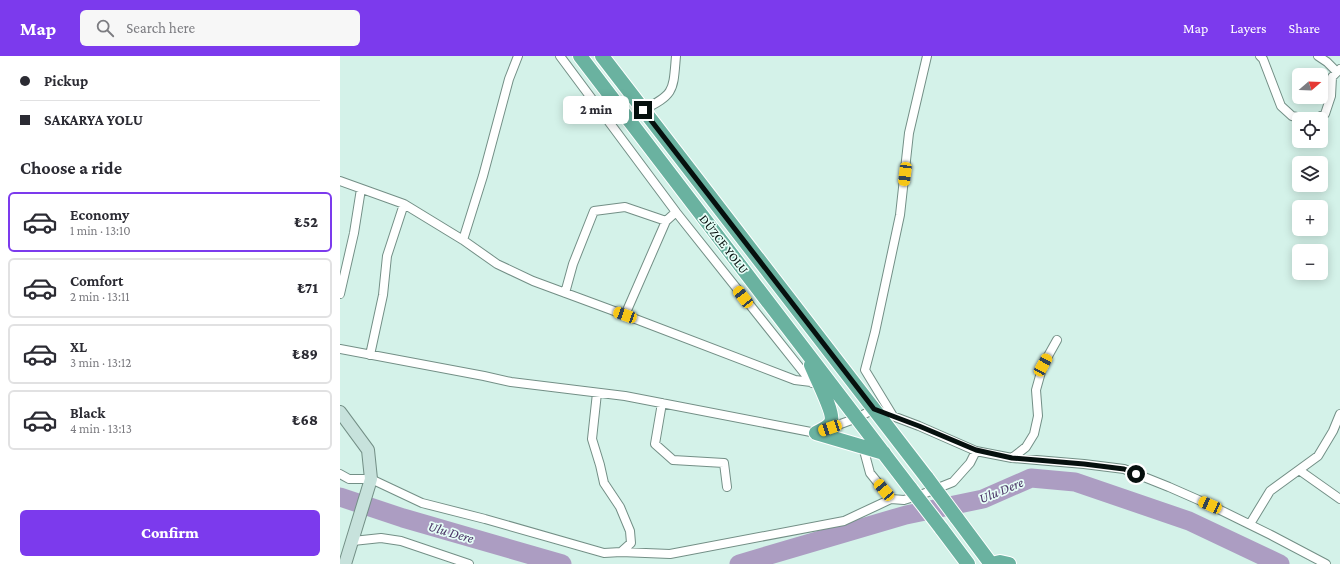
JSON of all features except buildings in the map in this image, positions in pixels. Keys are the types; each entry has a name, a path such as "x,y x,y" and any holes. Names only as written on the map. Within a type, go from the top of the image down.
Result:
{"highway":[{"name":"DÜZCE YOLU","path":"580,56 804,346 941,528 964,563"},
{"path":"602,56 927,478 991,564 1000,562 1009,564"},
{"path":"804,346 815,384 830,408 832,417 832,422 816,433"},
{"path":"816,433 884,453"}],"main road":[{"path":"340,412 368,450 371,479 345,564"}],"street":[{"path":"463,240 483,176 509,79 518,56"},
{"path":"560,56 676,212 815,384"},
{"path":"643,110 662,100 667,96 672,88 676,56"},
{"path":"893,416 865,370 876,332 900,215 910,133 927,56"},
{"path":"1260,56 1263,59 1281,106 1292,116"},
{"path":"1318,56 1338,71 1332,77 1331,96 1326,112"},
{"path":"340,181 404,204 463,240 497,264 533,281 795,380 835,389"},
{"path":"340,294 354,233 361,189"},
{"path":"370,355 383,295 387,256 404,204"},
{"path":"565,293 573,264 594,211 626,207 666,221"},
{"path":"625,315 666,221 676,212"},
{"path":"1012,458 1026,447 1034,434 1038,416 1036,390 1043,365 1057,340"},
{"path":"340,349 510,382 625,396 816,433 858,418 874,409 976,450 1012,458 1124,469 1169,487 1250,524 1326,564"},
{"path":"597,393 592,439 604,483 620,507 630,531 631,543 621,552"},
{"path":"662,403 655,444 673,460 724,463 727,487"},
{"path":"1250,524 1270,491 1318,456 1338,426 1340,414"},
{"path":"862,447 870,473 891,498"},
{"path":"340,474 349,479 371,479 422,503 485,519 604,553 621,552 670,554 844,522 891,498 904,500 954,482 970,463 976,450"},
{"path":"1299,470 1340,499"},
{"path":"353,541 382,538 401,541 469,564"}],"waterway":[{"name":"Ulu Dere","path":"739,564 906,515 983,499 1031,478 1075,482 1189,521 1280,564"},
{"name":"Ulu Dere","path":"340,497 403,518 562,564"}],"route":[{"path":"643,110 874,409 976,450 1012,458 1124,469 1136,474"}]}
